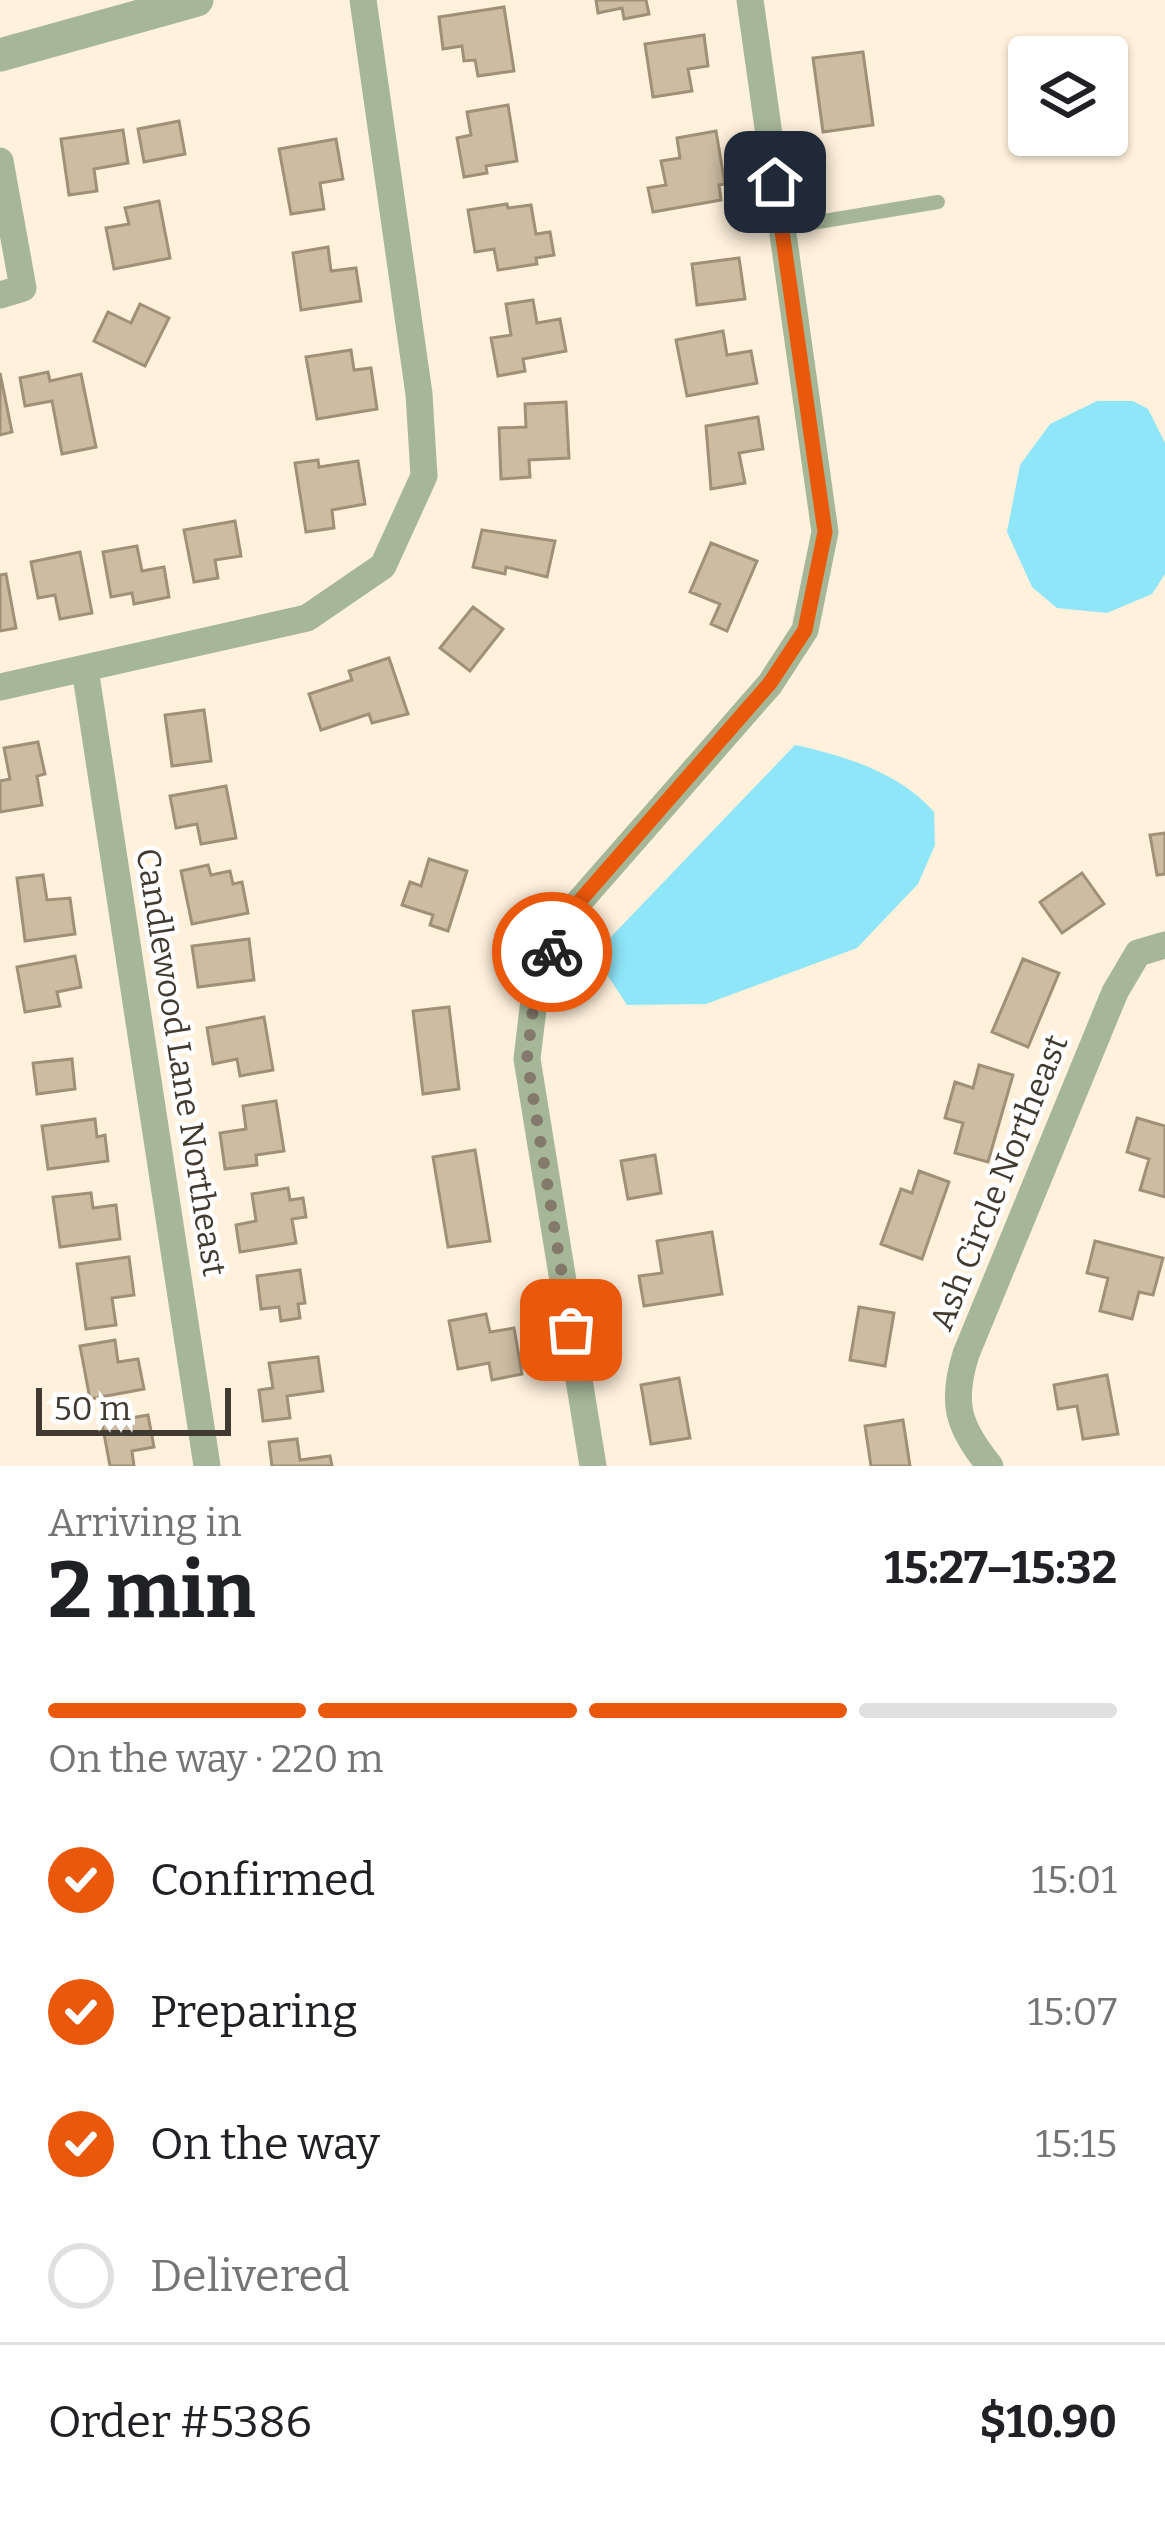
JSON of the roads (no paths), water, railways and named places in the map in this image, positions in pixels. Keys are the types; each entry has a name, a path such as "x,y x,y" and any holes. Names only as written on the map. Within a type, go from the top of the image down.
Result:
{"street":[{"path":"0,56 197,0"},
{"path":"0,687 307,618 383,566 424,476 419,394 363,0"},
{"path":"592,1466 527,1059 534,1000 565,918 770,683 805,630 825,532 750,0"},
{"path":"0,161 23,288 0,295"},
{"name":"Candlewood Lane Northeast","path":"85,670 207,1466"},
{"name":"Ash Circle Northeast","path":"990,1466 970,1442 955,1391 966,1354 1114,992 1138,953 1165,945"}],"lane":[{"path":"782,228 938,202"}],"water":[{"path":"1097,401 1133,401 1148,409 1165,443 1165,574 1152,594 1107,613 1057,608 1032,587 1007,532 1020,465 1050,424"},
{"path":"795,745 871,768 905,787 934,812 935,845 918,884 857,948 706,1004 627,1005 600,964 607,941"}]}
